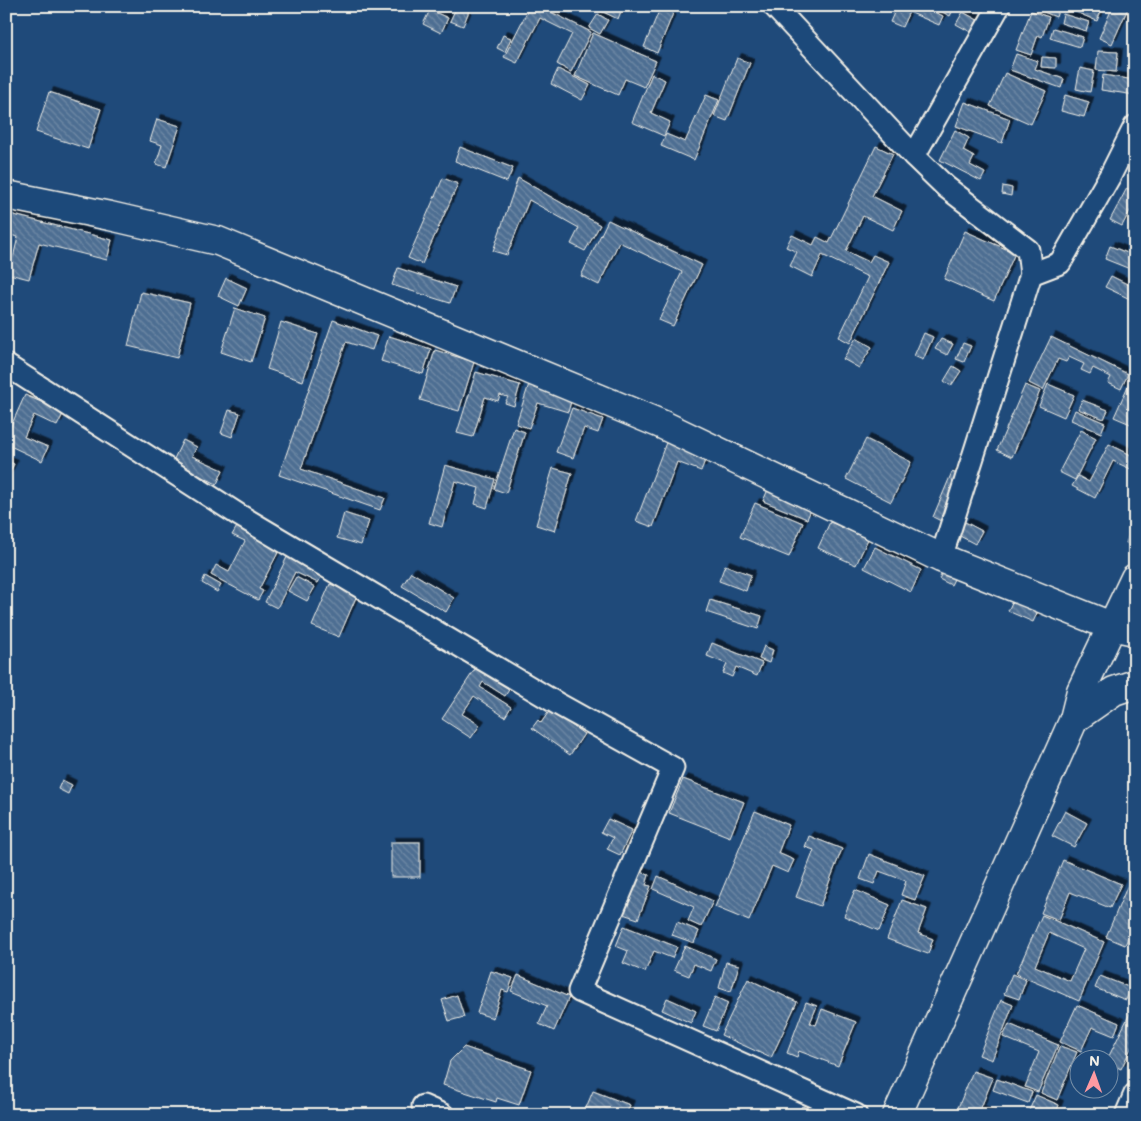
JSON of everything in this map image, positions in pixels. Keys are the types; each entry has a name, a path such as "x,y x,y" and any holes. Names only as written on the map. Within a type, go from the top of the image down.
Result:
{"street":[{"path":"774,6 914,156 946,187 1028,250 1031,274 942,558"},
{"path":"914,156 999,6"},
{"path":"1031,274 1060,263 1111,174 1135,126"},
{"path":"6,195 110,216 218,242 661,424 942,558 1123,628"},
{"path":"6,365 239,515 558,704 673,768 578,991 856,1115"},
{"path":"897,1115 1074,720 1081,691 1123,628 1135,578"},
{"path":"1074,720 1114,691 1135,684"},
{"path":"1126,1115 1135,1094"},
{"path":"423,1106 443,1115"}],"building":[{"path":"457,6 471,6 463,26 450,21"},
{"path":"530,6 539,6 591,32 571,72 557,64 572,34 540,18 517,63 504,57"},
{"path":"601,6 623,6 618,19 599,10"},
{"path":"661,6 676,6 657,53 644,47"},
{"path":"897,6 922,6 943,16 939,25 909,12 902,27 890,22"},
{"path":"931,6 955,6 950,16"},
{"path":"1034,6 1056,6 1059,8 1056,17 1034,8"},
{"path":"1079,6 1103,6 1097,21 1076,12"},
{"path":"1113,6 1129,6 1112,44 1099,38"},
{"path":"430,10 448,18 441,33 423,24"},
{"path":"1031,11 1049,17 1042,37 1038,35 1031,55 1016,50"},
{"path":"963,12 983,23 976,35 956,24"},
{"path":"598,14 608,20 600,34 589,28"},
{"path":"1063,14 1089,22 1086,31 1061,23"},
{"path":"1053,28 1083,37 1080,47 1050,38"},
{"path":"593,33 656,61 644,87 625,79 618,95 575,76"},
{"path":"503,35 511,38 505,52 497,48"},
{"path":"1098,51 1118,52 1116,72 1096,70"},
{"path":"1016,54 1038,61 1035,69 1064,79 1061,88 1010,70"},
{"path":"1042,57 1056,58 1056,68 1041,67"},
{"path":"737,58 750,63 727,121 714,116"},
{"path":"1080,68 1094,71 1090,92 1076,89"},
{"path":"558,69 590,85 582,100 551,84"},
{"path":"1005,73 1046,91 1031,124 990,106"},
{"path":"652,74 665,80 651,113 670,122 664,136 632,122"},
{"path":"1103,75 1135,80 1135,95 1101,90"},
{"path":"49,92 101,109 88,149 36,132"},
{"path":"706,95 719,100 694,160 661,146 666,134 685,142"},
{"path":"1065,95 1089,102 1084,117 1061,111"},
{"path":"965,102 1010,119 1002,143 956,126"},
{"path":"157,119 180,126 166,167 156,164 162,145 150,141"},
{"path":"955,130 969,138 963,151 974,157 970,165 985,173 981,181 940,160"},
{"path":"876,146 893,154 872,196 902,211 893,230 863,216 846,251 869,262 873,255 889,262 850,343 839,337 868,277 822,255 812,277 790,266 797,252 786,247 792,235 813,245 817,237 829,243"},
{"path":"460,147 513,168 507,182 455,161"},
{"path":"443,178 458,184 422,264 408,258"},
{"path":"518,178 600,225 585,251 571,244 579,228 529,200 507,255 493,251"},
{"path":"1003,186 1012,188 1011,196 1002,194"},
{"path":"1127,188 1135,193 1135,209 1132,207 1122,226 1110,220"},
{"path":"6,213 112,240 107,260 39,243 29,279 9,274 18,237 6,234"},
{"path":"608,220 702,265 673,326 659,320 682,272 619,242 599,285 581,276"},
{"path":"965,231 1015,253 994,301 944,279"},
{"path":"1110,246 1135,256 1135,271 1105,259"},
{"path":"398,268 456,287 450,303 392,285"},
{"path":"1111,276 1135,288 1134,301 1105,287"},
{"path":"226,278 247,288 239,306 218,296"},
{"path":"141,292 190,303 177,358 128,346"},
{"path":"235,308 265,318 251,362 221,352"},
{"path":"333,320 377,336 372,350 346,342 301,469 385,498 380,510 279,475"},
{"path":"281,322 318,334 303,381 267,369"},
{"path":"924,333 933,337 923,360 914,356"},
{"path":"389,336 431,349 423,374 381,361"},
{"path":"1051,337 1128,374 1121,389 1108,383 1111,377 1093,368 1090,374 1081,370 1084,364 1069,357 1066,362 1058,359 1043,390 1029,383"},
{"path":"856,338 872,347 859,368 843,359"},
{"path":"941,339 953,344 947,355 935,349"},
{"path":"963,343 971,346 964,362 956,359"},
{"path":"435,350 474,362 459,411 420,400"},
{"path":"953,366 961,371 951,386 944,381"},
{"path":"476,372 520,385 514,406 505,403 508,397 500,395 498,401 485,397 473,437 457,433"},
{"path":"1132,377 1135,378 1135,426 1114,417"},
{"path":"529,384 572,398 568,412 538,403 529,428 516,424"},
{"path":"1048,384 1074,395 1064,417 1039,406"},
{"path":"1025,385 1040,391 1012,457 997,450"},
{"path":"25,395 64,412 57,426 34,415 24,437 48,447 42,461 6,444 6,437"},
{"path":"1082,400 1108,410 1104,419 1078,409"},
{"path":"572,408 603,419 598,433 584,428 573,458 556,452"},
{"path":"229,410 240,413 232,437 221,433"},
{"path":"1075,410 1105,423 1101,433 1071,420"},
{"path":"514,428 525,432 506,493 494,489"},
{"path":"1081,430 1096,438 1075,480 1059,472"},
{"path":"866,439 911,462 891,502 846,479"},
{"path":"183,440 197,447 192,456 223,470 217,484 172,463"},
{"path":"667,440 707,455 701,471 677,462 653,527 636,521"},
{"path":"1109,444 1135,457 1135,471 1113,461 1095,498 1072,486 1078,476 1089,482"},
{"path":"6,461 14,464 6,479"},
{"path":"445,465 495,479 487,508 475,504 479,488 455,481 442,527 429,523"},
{"path":"553,468 572,473 555,531 536,525"},
{"path":"952,472 965,477 945,523 933,517"},
{"path":"770,485 814,503 807,519 763,501"},
{"path":"755,503 803,523 789,557 740,537"},
{"path":"344,513 369,521 361,545 337,538"},
{"path":"830,522 868,539 856,565 818,548"},
{"path":"965,522 982,531 975,544 958,535"},
{"path":"1133,522 1135,522 1135,546 1126,543"},
{"path":"238,525 281,547 259,589 263,591 258,600 211,575 216,565 229,572 245,541 232,535"},
{"path":"875,547 921,570 911,592 864,568"},
{"path":"289,553 324,571 318,583 295,572 277,608 265,602"},
{"path":"725,565 751,575 746,591 719,581"},
{"path":"944,569 956,575 951,585 939,579"},
{"path":"411,572 454,598 446,612 402,586"},
{"path":"205,576 221,585 217,592 202,583"},
{"path":"296,577 315,587 307,601 288,591"},
{"path":"330,584 357,595 339,637 312,626"},
{"path":"1014,598 1039,609 1033,622 1008,611"},
{"path":"710,600 762,616 758,629 706,612"},
{"path":"712,643 762,663 757,676 736,667 732,677 723,673 727,664 707,656"},
{"path":"764,646 773,650 769,663 759,659"},
{"path":"479,663 512,685 505,696 483,682 480,687 511,707 505,717 474,696 462,714 480,725 471,738 442,719"},
{"path":"550,710 584,734 570,755 532,728 538,720 541,723"},
{"path":"683,779 744,802 730,837 669,813"},
{"path":"62,780 72,785 68,794 58,789"},
{"path":"755,811 789,825 778,853 794,860 788,873 772,866 749,921 715,907"},
{"path":"1065,811 1087,823 1074,847 1052,836"},
{"path":"608,819 632,830 620,855 607,849 613,838 601,832"},
{"path":"809,836 842,849 820,906 796,897 814,850 805,847"},
{"path":"391,842 420,842 420,877 391,877"},
{"path":"869,854 925,876 915,900 901,895 906,881 879,871 874,884 860,879"},
{"path":"1063,860 1121,884 1110,908 1070,892 1059,920 1041,913"},
{"path":"638,871 649,875 646,885 651,886 638,919 623,914"},
{"path":"658,876 713,901 701,927 688,921 694,907 653,889"},
{"path":"1129,882 1135,884 1135,923 1125,945 1106,937"},
{"path":"855,890 890,905 879,931 844,916"},
{"path":"902,900 927,909 918,933 933,939 928,954 887,939"},
{"path":"1042,915 1104,942 1079,1001 1016,974","holes":["1049,933 1084,949 1070,981 1035,966"]},
{"path":"677,922 699,931 694,943 672,935"},
{"path":"624,926 677,947 672,958 654,951 645,972 623,963 628,951 616,946"},
{"path":"685,946 716,959 711,971 694,964 689,976 674,970"},
{"path":"726,962 739,965 731,992 719,988"},
{"path":"491,971 513,978 508,992 502,990 493,1018 477,1013"},
{"path":"1012,974 1026,980 1019,999 1004,994"},
{"path":"518,975 569,997 554,1031 539,1024 547,1006 511,991"},
{"path":"1100,976 1131,988 1126,1000 1095,988"},
{"path":"748,979 797,1002 771,1058 721,1035"},
{"path":"457,995 464,1017 449,1021 442,1000"},
{"path":"715,997 728,1003 716,1031 703,1026"},
{"path":"667,998 696,1011 691,1023 662,1010"},
{"path":"1001,1000 1013,1005 992,1060 979,1055"},
{"path":"806,1002 817,1006 810,1023 816,1025 822,1009 856,1022 838,1066 799,1051 797,1057 787,1053"},
{"path":"1135,1003 1135,1040 1121,1069 1118,1068 1118,1048 1113,1048"},
{"path":"1077,1005 1119,1023 1114,1036 1092,1027 1082,1048 1074,1048 1060,1042"},
{"path":"1009,1024 1058,1045 1038,1092 1025,1087 1039,1052 1003,1037"},
{"path":"1060,1046 1068,1049 1068,1074 1057,1100 1041,1093"},
{"path":"464,1047 531,1070 519,1105 497,1098 496,1102 443,1085 450,1061"},
{"path":"973,1071 993,1078 980,1110 991,1115 955,1115"},
{"path":"997,1079 1032,1092 1028,1103 993,1090"},
{"path":"593,1091 630,1105 626,1115 583,1115"},
{"path":"1036,1095 1059,1105 1055,1115 1027,1115"},
{"path":"802,1106 823,1115 798,1115"}]}
